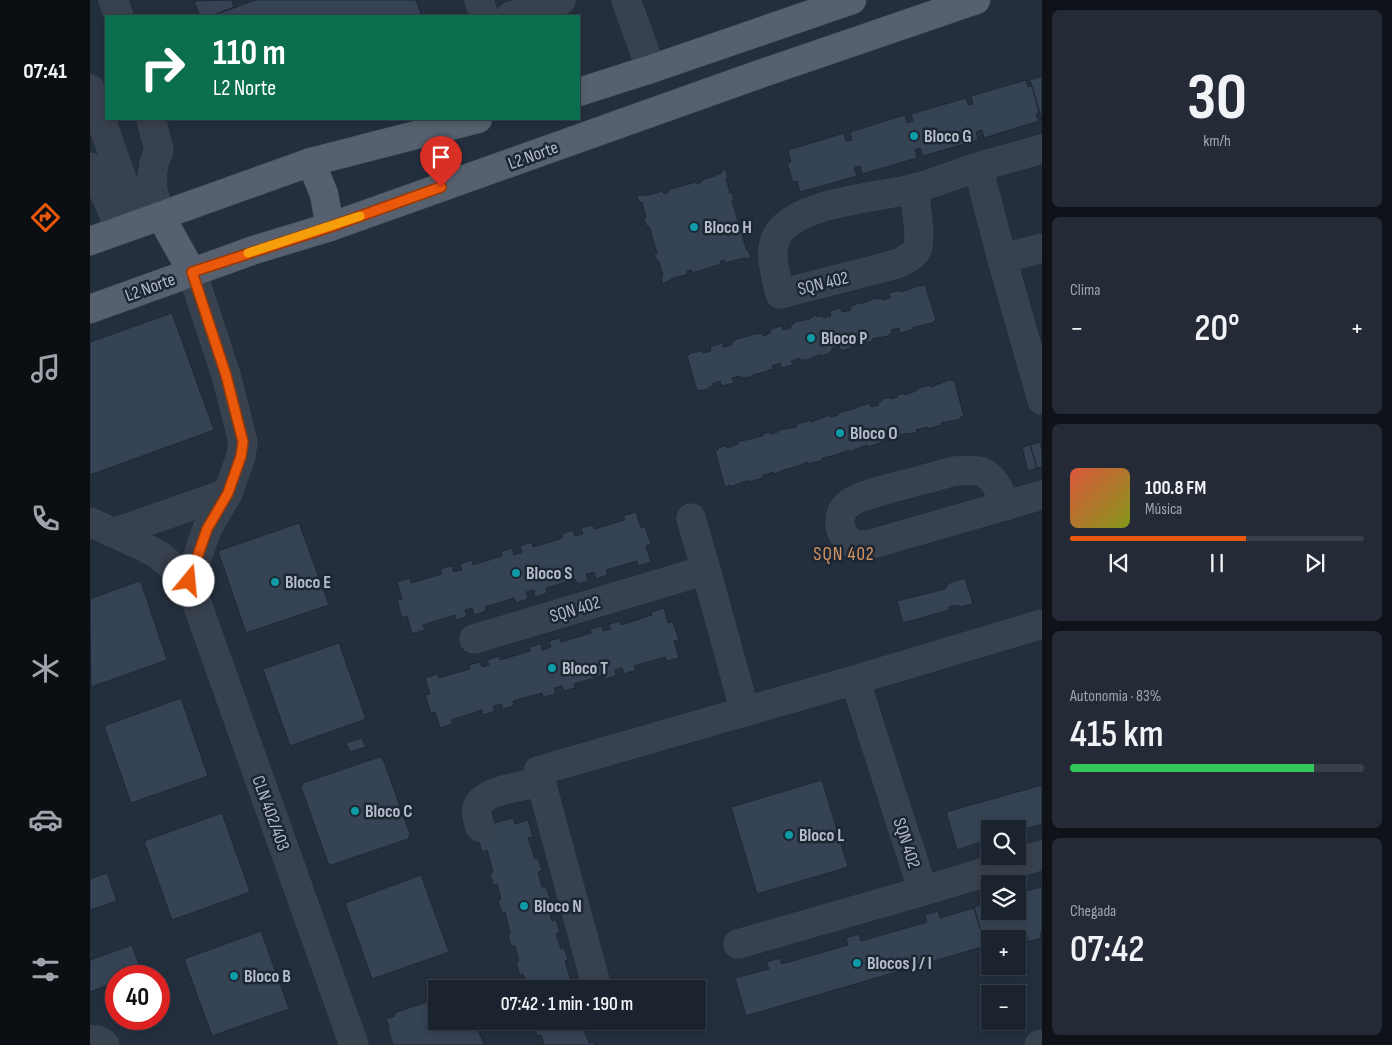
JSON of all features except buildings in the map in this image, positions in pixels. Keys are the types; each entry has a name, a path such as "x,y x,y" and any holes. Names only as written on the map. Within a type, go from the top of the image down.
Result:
{"main road":[{"path":"580,92 852,0"},
{"name":"L2 Norte","path":"90,309 192,272 330,227 757,75 976,0"},
{"path":"90,241 311,162 474,120"},
{"path":"311,162 324,194 330,227"},
{"path":"140,224 192,272"}],"street":[{"path":"113,0 120,15"},
{"path":"479,0 484,15"},
{"path":"514,15 561,0"},
{"path":"626,0 651,69"},
{"path":"90,89 140,224"},
{"path":"140,224 153,192 152,177 154,163 159,150 151,120"},
{"name":"SQN 402","path":"914,188 918,239 917,249 910,257 897,264 780,294 772,256 775,242 780,231 798,217 826,206 914,188 1042,149"},
{"path":"90,167 104,192 140,224"},
{"path":"978,167 1042,400"},
{"path":"1002,259 1042,248"},
{"path":"101,528 159,555 189,581 207,529 228,493 241,456 243,442 226,375 192,272"},
{"path":"1006,506 998,486 986,474 981,471 954,472 858,499 850,503 842,511 839,522 842,532 849,541 857,545 868,545 1006,506 1042,495"},
{"path":"101,528 228,493"},
{"path":"691,518 745,712"},
{"name":"SQN 402","path":"474,639 706,570"},
{"name":"CLN 402/403","path":"189,581 354,1045"},
{"path":"595,980 538,771 1042,624"},
{"name":"SQN 402","path":"855,680 923,891"},
{"path":"480,828 477,817 478,807 482,800 491,793 540,782"},
{"name":"SQN 402","path":"738,944 1042,855"},
{"path":"90,1040 101,1041 105,1045"}],"slow traffic":[{"path":"248,253 360,216"}],"place":[{"name":"Bloco G","path":"914,136"},
{"name":"Bloco H","path":"694,227"},
{"name":"Bloco P","path":"811,338"},
{"name":"Bloco O","path":"840,433"},
{"name":"Bloco S","path":"516,573"},
{"name":"Bloco E","path":"275,582"},
{"name":"Bloco T","path":"552,668"},
{"name":"Bloco C","path":"355,811"},
{"name":"Bloco L","path":"789,835"},
{"name":"Bloco N","path":"524,906"},
{"name":"Blocos J / I","path":"857,963"},
{"name":"Bloco B","path":"234,976"}],"district":[{"name":"SQN 402","path":"844,553"}],"route":[{"path":"189,581 207,529 228,493 241,456 243,442 226,375 192,272 254,250 330,227 441,187"}]}
